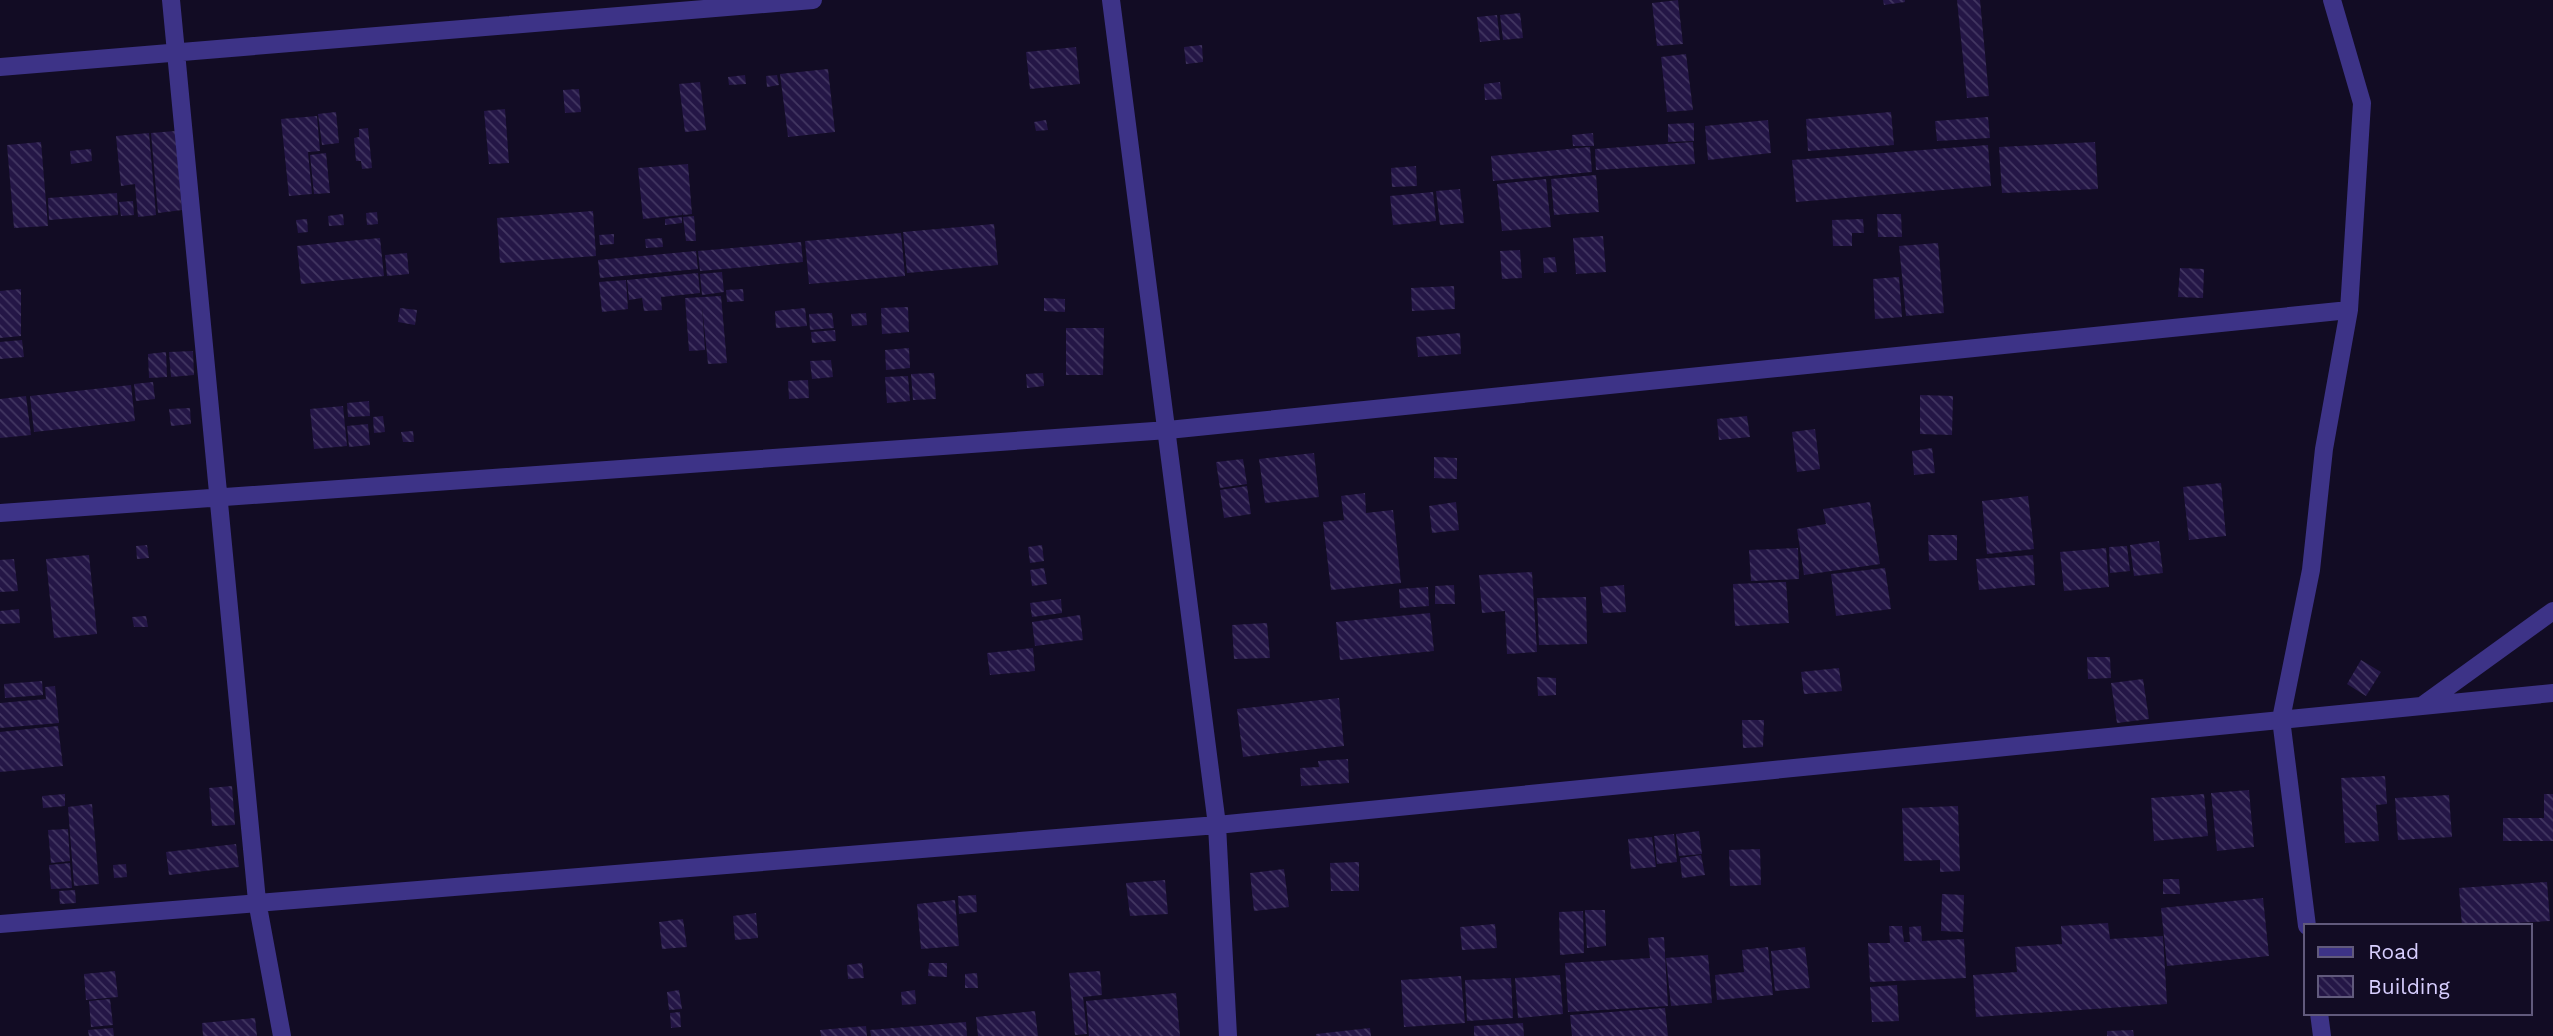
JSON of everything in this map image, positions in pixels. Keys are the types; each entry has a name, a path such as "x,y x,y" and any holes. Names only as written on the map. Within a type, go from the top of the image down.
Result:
{"street":[{"path":"172,0 216,497 257,901 282,1036"},
{"path":"0,67 813,0"},
{"path":"1111,0 1217,825 1228,1036"},
{"path":"2307,924 2281,719 2311,570 2324,449 2349,310 2362,103 2332,0"},
{"path":"0,513 1168,430 2349,310"},
{"path":"2423,705 2553,611"},
{"path":"0,924 1217,825 2553,692"},
{"path":"2319,1015 2322,1036"}],"building":[{"path":"1678,0 1683,44 1657,46 1652,3"},
{"path":"1883,0 1905,0 1905,2 1884,5"},
{"path":"1957,0 1980,0 1989,96 1967,98"},
{"path":"1520,13 1523,38 1503,40 1500,15"},
{"path":"1497,15 1500,40 1480,42 1477,17"},
{"path":"1202,45 1203,62 1186,64 1184,47"},
{"path":"1076,47 1080,84 1030,89 1026,52"},
{"path":"1686,54 1693,110 1667,112 1661,57"},
{"path":"828,69 835,132 788,137 780,74"},
{"path":"745,75 746,84 729,85 728,77"},
{"path":"777,75 779,85 767,87 766,76"},
{"path":"700,82 706,130 685,132 679,84"},
{"path":"1500,82 1502,99 1485,100 1484,84"},
{"path":"579,89 581,112 565,113 563,90"},
{"path":"505,109 509,163 489,164 484,111"},
{"path":"336,112 339,143 322,145 318,114"},
{"path":"1891,112 1894,145 1808,151 1806,119"},
{"path":"317,116 320,151 308,152 312,194 289,196 281,119"},
{"path":"1988,117 1990,138 1937,141 1935,121"},
{"path":"1046,120 1048,130 1036,131 1034,122"},
{"path":"1768,120 1771,153 1708,160 1705,126"},
{"path":"1694,123 1694,141 1668,142 1668,124"},
{"path":"368,128 372,168 362,169 361,161 356,161 354,138 359,137 359,129"},
{"path":"175,131 182,210 158,213 151,133"},
{"path":"149,133 156,215 138,217 135,184 121,186 116,136"},
{"path":"1593,133 1594,146 1573,146 1572,135"},
{"path":"41,142 48,226 14,228 7,145"},
{"path":"1693,142 1695,164 1596,170 1595,149"},
{"path":"2095,142 2098,189 2002,193 1999,147"},
{"path":"1988,145 1991,186 1796,202 1792,160"},
{"path":"1590,147 1592,172 1493,181 1491,156"},
{"path":"91,149 92,161 71,164 70,151"},
{"path":"326,153 330,193 314,194 310,155"},
{"path":"688,164 692,214 683,215 682,212 682,215 643,219 638,168"},
{"path":"1416,166 1417,186 1392,187 1391,168"},
{"path":"1596,175 1599,212 1554,215 1551,179"},
{"path":"1546,179 1551,227 1502,231 1497,184"},
{"path":"1460,189 1464,223 1440,225 1436,191"},
{"path":"1433,192 1436,221 1393,225 1390,196"},
{"path":"117,193 118,215 49,220 48,198"},
{"path":"133,201 134,215 121,216 119,202"},
{"path":"593,211 596,256 500,263 497,218"},
{"path":"377,212 378,224 367,225 366,213"},
{"path":"343,214 344,225 329,226 328,216"},
{"path":"1877,214 1901,214 1902,237 1878,237"},
{"path":"694,216 696,241 686,241 683,217"},
{"path":"682,217 682,223 665,225 665,219"},
{"path":"307,219 308,232 298,233 296,220"},
{"path":"1863,219 1864,233 1852,233 1852,246 1833,246 1832,220"},
{"path":"994,224 998,265 907,273 903,232"},
{"path":"901,233 905,276 809,284 805,241"},
{"path":"614,234 614,244 600,245 599,235"},
{"path":"1603,236 1606,272 1576,274 1573,238"},
{"path":"380,238 384,276 301,284 297,246"},
{"path":"662,238 663,247 646,248 645,239"},
{"path":"801,242 803,262 700,271 698,251"},
{"path":"1938,243 1944,313 1906,316 1899,246"},
{"path":"1520,250 1522,278 1502,279 1500,251"},
{"path":"696,251 698,269 600,278 598,260"},
{"path":"407,253 409,274 387,276 385,255"},
{"path":"1555,257 1557,272 1544,273 1543,258"},
{"path":"2180,268 2204,269 2203,298 2178,297"},
{"path":"722,272 724,292 702,295 700,274"},
{"path":"698,273 700,293 661,297 662,310 644,311 642,298 629,300 627,280"},
{"path":"1899,277 1902,317 1875,319 1873,279"},
{"path":"626,280 628,309 602,312 599,282"},
{"path":"1454,286 1455,309 1412,311 1411,288"},
{"path":"21,289 21,336 0,338 0,291"},
{"path":"743,289 744,301 727,302 726,290"},
{"path":"721,296 727,363 708,364 702,306 705,350 689,351 685,298"},
{"path":"1044,298 1065,299 1065,312 1044,311"},
{"path":"908,307 909,332 882,334 881,308"},
{"path":"400,308 417,310 415,325 398,322"},
{"path":"805,308 807,326 776,328 775,311"},
{"path":"832,313 834,328 810,330 809,314"},
{"path":"866,313 867,325 852,326 851,314"},
{"path":"1066,328 1104,328 1103,375 1066,375"},
{"path":"835,330 836,341 812,343 811,332"},
{"path":"1460,333 1461,354 1418,357 1416,337"},
{"path":"22,340 24,357 0,359 0,342"},
{"path":"909,348 910,368 886,370 885,350"},
{"path":"193,351 194,375 171,377 169,352"},
{"path":"166,352 167,377 149,378 148,354"},
{"path":"831,360 833,377 812,379 810,361"},
{"path":"934,373 936,399 913,400 911,374"},
{"path":"1043,373 1044,386 1027,388 1026,374"},
{"path":"908,376 910,401 887,403 885,377"},
{"path":"808,380 809,398 789,399 788,381"},
{"path":"153,382 155,399 136,401 134,384"},
{"path":"131,385 135,421 34,432 30,396"},
{"path":"1920,395 1953,396 1952,435 1920,434"},
{"path":"26,396 31,435 0,438 0,399"},
{"path":"369,401 370,416 348,417 347,403"},
{"path":"343,406 347,446 314,449 310,409"},
{"path":"190,408 191,424 171,426 169,409"},
{"path":"383,416 385,432 374,433 373,417"},
{"path":"1747,416 1750,437 1719,440 1717,419"},
{"path":"368,424 370,445 349,447 347,426"},
{"path":"1815,429 1820,469 1797,472 1792,432"},
{"path":"413,431 414,442 403,442 401,432"},
{"path":"1932,448 1935,473 1914,475 1912,451"},
{"path":"1314,453 1319,497 1265,503 1259,459"},
{"path":"1434,457 1457,458 1457,479 1434,478"},
{"path":"1243,459 1247,484 1220,488 1216,462"},
{"path":"2221,483 2226,536 2189,540 2183,487"},
{"path":"1247,486 1251,514 1224,518 1220,490"},
{"path":"1365,493 1366,513 1393,510 1401,583 1331,590 1323,522 1344,520 1341,496"},
{"path":"2028,496 2034,549 1987,554 1982,501"},
{"path":"1456,502 1459,530 1432,533 1429,506"},
{"path":"1870,502 1880,564 1804,575 1797,529 1826,524 1823,509"},
{"path":"1928,535 1957,535 1957,560 1929,561"},
{"path":"2159,541 2163,573 2134,576 2130,545"},
{"path":"147,545 149,558 137,559 136,546"},
{"path":"1042,545 1044,561 1030,563 1028,547"},
{"path":"2127,546 2130,571 2110,573 2109,547"},
{"path":"1798,548 1799,579 1751,581 1749,550"},
{"path":"2106,548 2109,587 2064,591 2060,552"},
{"path":"89,555 97,634 54,638 46,559"},
{"path":"2033,555 2035,585 1979,590 1976,559"},
{"path":"14,559 18,591 0,592 0,560"},
{"path":"1044,568 1047,584 1032,586 1030,570"},
{"path":"1885,568 1891,609 1836,616 1831,574"},
{"path":"1532,572 1537,652 1507,654 1505,611 1482,613 1479,575"},
{"path":"1786,582 1789,623 1735,626 1733,584"},
{"path":"1454,585 1455,604 1435,604 1435,586"},
{"path":"1624,585 1626,612 1603,613 1600,587"},
{"path":"1428,587 1429,606 1400,608 1399,589"},
{"path":"1586,597 1587,644 1539,645 1537,598"},
{"path":"1061,599 1062,613 1032,617 1030,603"},
{"path":"19,609 20,623 0,624 0,611"},
{"path":"1430,613 1434,651 1340,660 1336,622"},
{"path":"1080,615 1083,640 1035,646 1032,622"},
{"path":"146,616 148,627 134,627 132,617"},
{"path":"1267,623 1270,658 1234,659 1232,625"},
{"path":"1033,648 1035,671 990,675 987,653"},
{"path":"2087,657 2110,657 2111,678 2088,679"},
{"path":"2361,660 2381,672 2366,696 2347,684"},
{"path":"1839,668 1842,691 1804,694 1801,672"},
{"path":"1537,677 1556,678 1556,695 1538,696"},
{"path":"2143,679 2149,719 2117,723 2111,683"},
{"path":"42,681 43,695 5,698 4,684"},
{"path":"55,686 59,723 0,728 0,703 46,699 45,687"},
{"path":"1339,698 1344,746 1243,757 1237,709"},
{"path":"1742,720 1764,720 1763,747 1743,748"},
{"path":"58,726 63,766 0,772 0,732"},
{"path":"1348,759 1349,783 1301,786 1300,768 1319,767 1318,761"},
{"path":"2385,776 2387,804 2376,805 2379,841 2345,843 2341,778"},
{"path":"232,786 235,825 212,826 209,788"},
{"path":"2249,790 2254,847 2217,851 2211,793"},
{"path":"65,794 65,806 43,808 42,796"},
{"path":"2204,794 2208,836 2154,841 2151,798"},
{"path":"2544,794 2553,794 2553,841 2503,841 2503,818 2544,818"},
{"path":"2449,795 2452,837 2398,840 2395,798"},
{"path":"92,804 99,884 74,886 68,807"},
{"path":"1958,806 1960,871 1940,872 1940,860 1904,861 1902,808"},
{"path":"68,829 70,861 51,863 48,830"},
{"path":"1699,831 1702,854 1679,856 1676,834"},
{"path":"1674,834 1677,862 1657,864 1654,836"},
{"path":"1652,837 1656,867 1631,869 1628,839"},
{"path":"236,844 239,867 169,875 166,852"},
{"path":"1760,849 1761,885 1730,886 1729,850"},
{"path":"1701,855 1705,875 1682,878 1680,858"},
{"path":"1359,862 1359,891 1331,891 1330,863"},
{"path":"70,863 72,888 51,889 49,865"},
{"path":"126,864 127,877 114,878 113,865"},
{"path":"1284,869 1289,907 1254,911 1250,873"},
{"path":"2163,879 2179,879 2180,894 2163,894"},
{"path":"1165,880 1168,914 1130,916 1126,883"},
{"path":"2547,882 2550,921 2462,924 2459,888"},
{"path":"75,890 76,903 60,904 59,891"},
{"path":"1942,894 1964,895 1963,932 1941,931"},
{"path":"976,895 977,912 959,914 958,896"},
{"path":"2263,898 2269,956 2167,966 2161,908"},
{"path":"955,900 959,946 921,949 917,904"},
{"path":"1585,910 1605,910 1606,946 1587,948"},
{"path":"1583,911 1584,953 1560,955 1559,912"},
{"path":"756,913 758,938 735,940 733,916"},
{"path":"683,919 687,947 662,949 659,922"},
{"path":"2108,923 2110,939 2163,936 2167,1004 1976,1017 1973,975 2017,972 2015,947 2062,944 2061,926"},
{"path":"1495,924 1497,948 1462,950 1460,927"},
{"path":"1889,926 1902,926 1904,942 1910,942 1909,927 1921,926 1922,941 1964,939 1966,978 1870,982 1868,943 1890,943"},
{"path":"1664,937 1668,1006 1568,1012 1565,963 1650,958 1648,938"},
{"path":"1768,947 1773,995 1717,1000 1715,975 1744,972 1742,950"},
{"path":"1805,947 1810,988 1775,991 1771,951"},
{"path":"1708,955 1712,1003 1671,1006 1666,958"},
{"path":"862,963 864,978 848,979 847,965"},
{"path":"929,963 947,963 947,977 928,976"},
{"path":"115,971 118,997 86,1000 84,974"},
{"path":"1100,971 1102,995 1083,997 1087,1034 1075,1035 1069,973"},
{"path":"977,973 978,988 965,988 965,974"},
{"path":"1560,975 1563,1014 1518,1018 1515,978"},
{"path":"1461,976 1465,1023 1404,1027 1401,980"},
{"path":"1511,978 1513,1018 1467,1021 1465,980"},
{"path":"1897,985 1899,1021 1872,1022 1870,987"},
{"path":"679,990 682,1009 669,1010 667,992"},
{"path":"915,990 916,1004 902,1005 901,992"},
{"path":"1176,993 1180,1036 1089,1036 1086,1001"},
{"path":"110,999 113,1025 91,1027 89,1001"},
{"path":"1665,1008 1668,1036 1572,1036 1570,1015"},
{"path":"1035,1011 1038,1036 978,1036 976,1017"},
{"path":"680,1012 681,1027 671,1028 670,1013"},
{"path":"255,1018 257,1036 203,1036 202,1023"},
{"path":"966,1022 967,1036 871,1036 870,1030"},
{"path":"1523,1023 1524,1036 1474,1036 1474,1026"},
{"path":"866,1026 867,1036 821,1036 820,1030"},
{"path":"113,1028 114,1036 89,1036 88,1030"},
{"path":"1370,1028 1371,1036 1316,1036 1316,1034"},
{"path":"2133,1030 2134,1036 2107,1036 2107,1031"}]}
